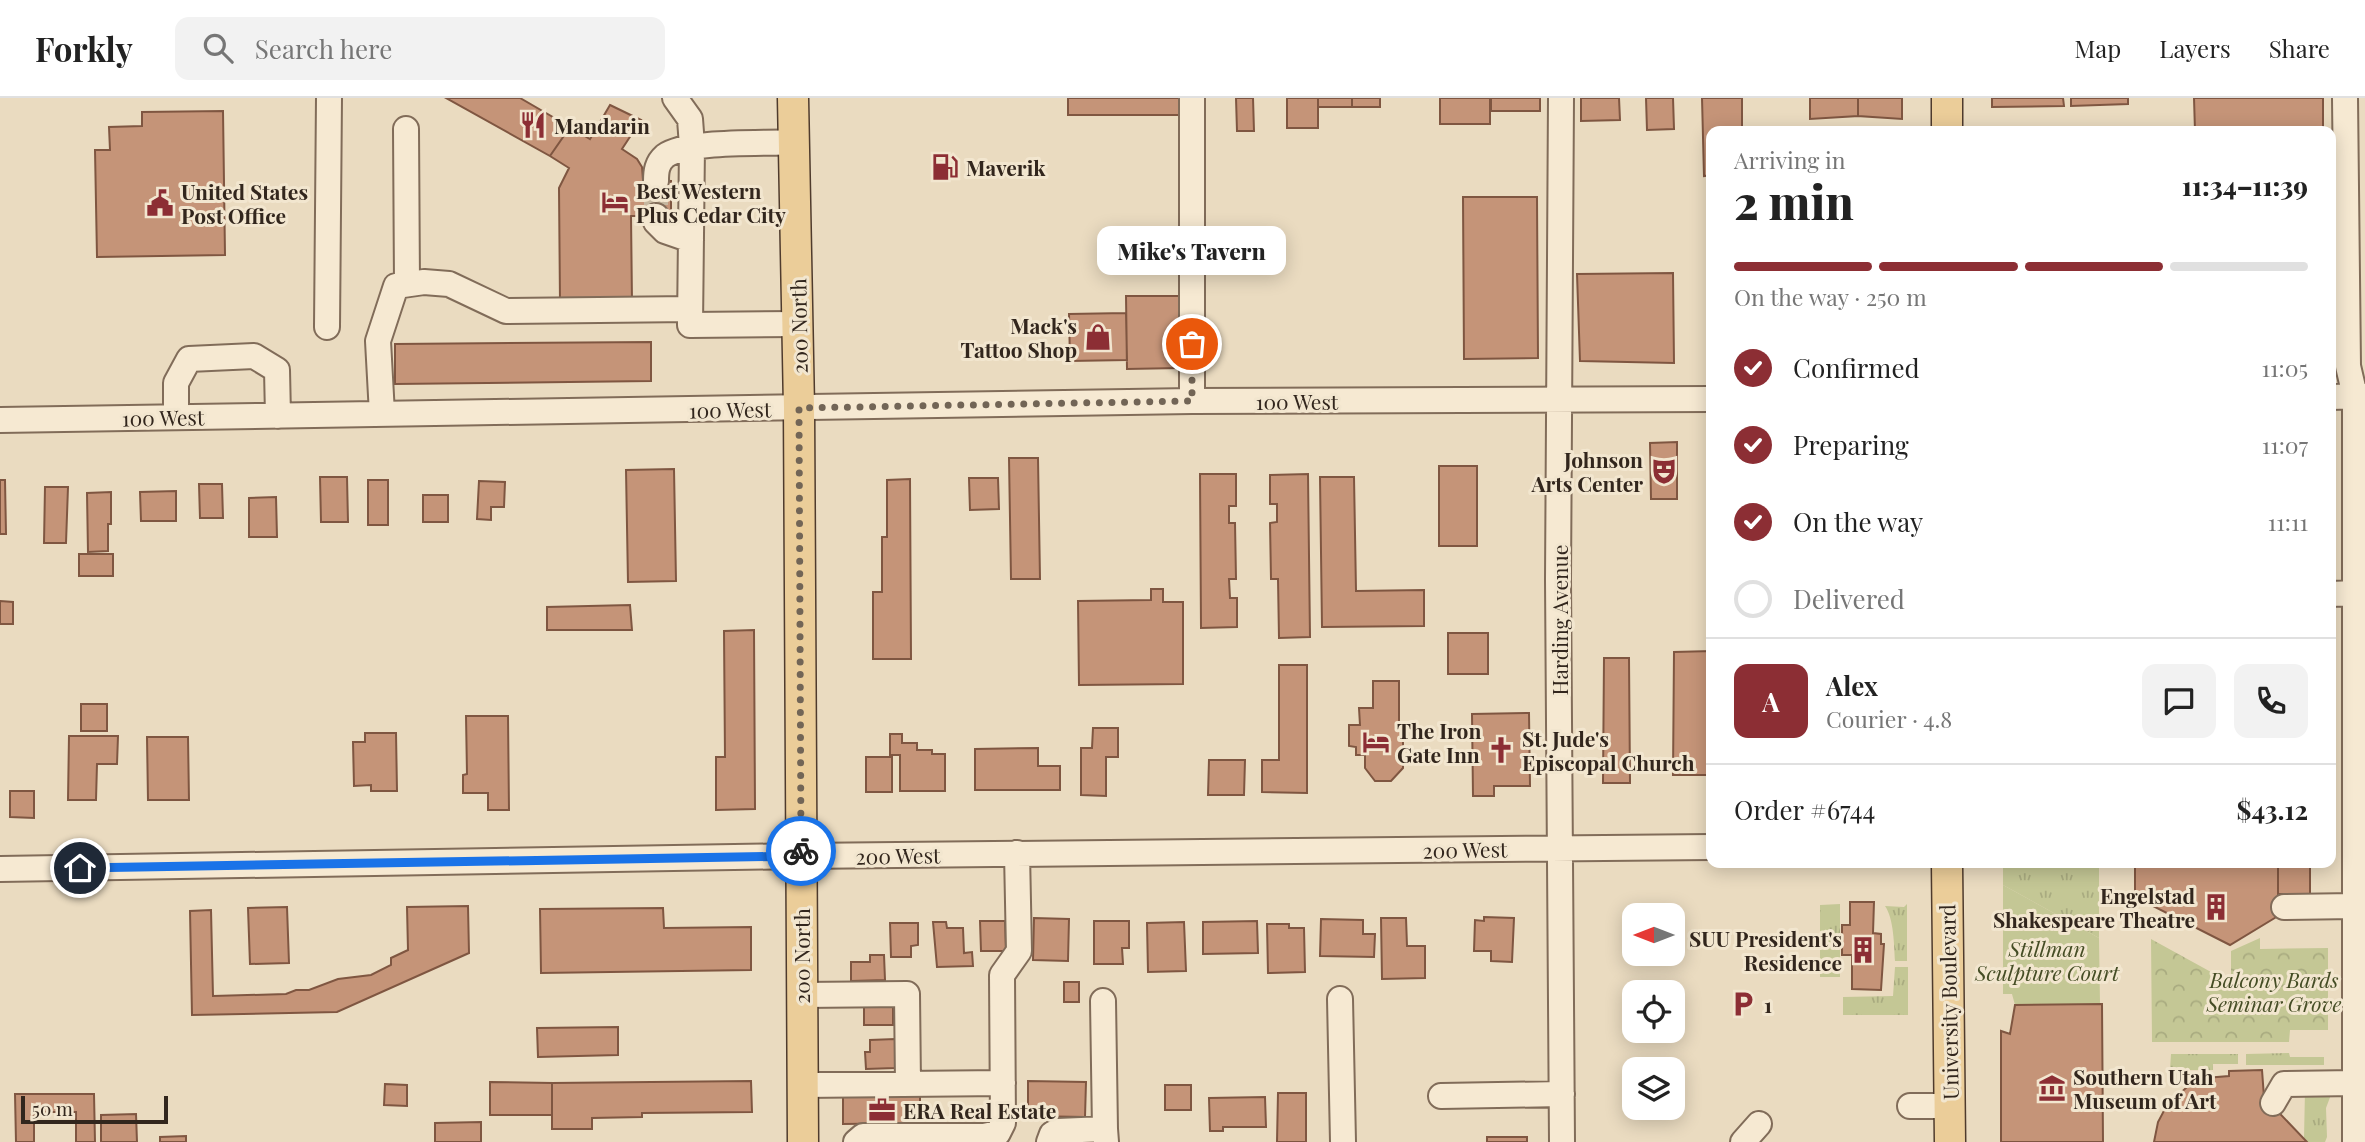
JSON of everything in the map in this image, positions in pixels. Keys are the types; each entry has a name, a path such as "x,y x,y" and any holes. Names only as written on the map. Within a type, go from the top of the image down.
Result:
{"main road":[{"name":"200 North","path":"793,98 799,408 803,1142"},
{"path":"1947,98 1947,126"},
{"name":"University Boulevard","path":"1947,868 1950,1142"}],"street":[{"path":"327,327 329,98"},
{"path":"675,98 690,119 692,146 690,326 798,324"},
{"path":"1192,98 1192,401"},
{"name":"Harding Avenue","path":"1561,98 1558,580 1562,1142"},
{"path":"2345,98 2351,604 2360,838 2354,906 2355,1142"},
{"path":"406,129 407,284"},
{"path":"656,181 656,169 665,156 692,146 794,142"},
{"path":"656,216 656,222 665,231 691,240"},
{"path":"382,414 378,341 396,286 424,282 449,285 506,312 690,309"},
{"path":"176,417 176,383 189,359 254,356 277,370 278,416"},
{"name":"100 West","path":"0,420 1192,401 1706,398"},
{"name":"200 West","path":"0,869 1017,853 1706,847"},
{"path":"856,1142 863,1136 984,1136 998,1133 1003,1123 1002,975 1019,951 1017,853"},
{"path":"2284,907 2354,906"},
{"path":"802,995 907,994 908,1084"},
{"path":"1340,999 1343,1142"},
{"path":"1049,1142 1052,1134 1058,1130 1105,1136 1103,1002"},
{"path":"802,1085 1003,1083"},
{"path":"2273,1103 2284,1084 2354,1083"},
{"path":"1441,1096 1562,1094"},
{"path":"1910,1106 1950,1106"},
{"path":"1743,1142 1759,1124"}],"green space":[{"path":"2003,868 2099,868 2099,938 2003,885"},
{"name":"Stillman Sculpture Court","path":"2003,885 2099,938 2100,1004 2015,1005 2012,994 2003,994"},
{"path":"1840,904 1840,977 1820,977 1820,905"},
{"path":"1907,904 1907,961 1895,961 1892,925 1885,906 1904,907"},
{"name":"Balcony Bards Seminar Grove","path":"2260,938 2260,949 2328,948 2328,1030 2290,1030 2289,1042 2152,1042 2151,939 2231,983 2231,951"},
{"path":"1895,967 1908,967 1908,1015 1843,1015 1843,997 1893,996"},
{"path":"2289,1053 2290,1057 2324,1057 2324,1065 2246,1065 2246,1054"},
{"path":"2171,1054 2238,1054 2238,1064 2213,1064 2213,1070 2170,1070"},
{"path":"2305,1090 2332,1092 2326,1108 2325,1142 2307,1142 2304,1138"}],"building":[{"path":"446,98 520,98 570,127 550,156"},
{"path":"1068,98 1185,98 1185,115 1068,115"},
{"path":"1236,98 1253,98 1254,131 1237,131"},
{"path":"1287,98 1318,98 1318,128 1287,128"},
{"path":"1318,98 1352,98 1352,107 1318,107"},
{"path":"1352,98 1380,98 1380,107 1352,107"},
{"path":"1440,98 1490,98 1490,124 1440,124"},
{"path":"1491,98 1540,98 1540,111 1491,111"},
{"path":"1581,98 1619,98 1620,120 1581,121"},
{"path":"1646,98 1673,98 1674,129 1647,130"},
{"path":"1702,98 1742,98 1742,126 1706,126 1704,176"},
{"path":"1810,98 1858,98 1858,116 1810,119"},
{"path":"1858,98 1902,98 1902,119 1858,116"},
{"path":"1992,98 2063,98 2064,106 1992,107"},
{"path":"2071,98 2128,98 2128,104 2071,106"},
{"path":"2194,98 2323,98 2323,126 2195,126"},
{"name":"Best Western Plus Cedar City","path":"610,105 641,120 622,149 637,159 642,167 643,180 671,181 671,216 631,216 632,302 560,302 559,188 569,168 550,156 570,127 590,139"},
{"name":"United States Post Office","path":"223,111 225,255 97,257 95,150 110,150 109,127 142,126 142,112"},
{"path":"1463,197 1537,197 1538,358 1464,359"},
{"path":"1673,273 1674,363 1580,361 1577,274"},
{"path":"1126,296 1179,296 1180,368 1127,369"},
{"name":"Mack's Tattoo Shop","path":"1126,313 1127,360 1070,361 1069,314"},
{"path":"651,342 651,381 395,384 395,344"},
{"name":"Johnson Arts Center","path":"1677,442 1677,499 1651,499 1650,443"},
{"path":"1009,458 1038,458 1040,579 1011,579"},
{"path":"1439,466 1477,466 1477,546 1439,546"},
{"path":"674,469 676,581 628,582 626,470"},
{"path":"1200,474 1236,474 1236,506 1229,506 1229,523 1235,523 1236,579 1229,579 1230,598 1237,598 1237,627 1201,628"},
{"path":"1308,474 1310,637 1279,638 1278,579 1271,579 1270,523 1277,522 1277,504 1270,504 1270,475"},
{"path":"320,477 347,477 348,522 321,522"},
{"path":"1320,477 1354,477 1356,591 1424,590 1424,626 1322,627"},
{"path":"969,478 998,478 999,509 970,510"},
{"path":"910,479 911,659 873,659 873,592 882,592 882,537 887,537 887,480"},
{"path":"0,480 5,480 6,534 0,534"},
{"path":"368,480 388,480 388,525 368,525"},
{"path":"479,481 505,482 504,507 491,507 491,520 477,519"},
{"path":"199,484 222,484 223,518 200,518"},
{"path":"45,487 68,487 66,543 44,543"},
{"path":"176,491 176,521 141,521 140,492"},
{"path":"111,492 108,551 88,552 87,493"},
{"path":"423,495 448,495 448,522 423,522"},
{"path":"276,497 277,537 249,537 249,498"},
{"path":"79,554 113,554 113,576 79,576"},
{"path":"1151,589 1163,589 1163,602 1183,602 1183,684 1079,685 1078,601 1151,600"},
{"path":"0,601 13,602 13,624 0,624"},
{"path":"630,605 632,630 547,630 547,607"},
{"path":"754,630 755,809 716,810 716,757 725,757 724,631"},
{"path":"1448,633 1488,633 1488,674 1448,674"},
{"path":"1706,651 1706,775 1673,775 1674,652"},
{"path":"1604,658 1629,658 1630,783 1603,783"},
{"path":"1279,665 1307,665 1307,793 1262,792 1262,760 1279,760"},
{"path":"1373,681 1399,681 1403,768 1391,781 1375,781 1365,768 1365,755 1356,755 1356,747 1349,746 1349,725 1360,725 1359,708 1373,708"},
{"path":"81,704 107,704 107,731 81,731"},
{"name":"St. Jude's Episcopal Church","path":"1529,713 1530,786 1494,786 1494,796 1473,796 1472,714"},
{"path":"466,716 508,716 509,810 488,810 488,793 463,793 463,775 467,774"},
{"path":"1093,728 1118,728 1118,757 1106,757 1106,796 1081,795 1081,748 1092,748"},
{"path":"365,733 396,733 397,791 371,791 371,785 354,786 353,742 365,742"},
{"path":"890,734 902,734 902,743 917,743 917,750 932,750 932,754 945,754 945,791 900,791 900,755 890,755"},
{"path":"69,736 118,736 117,764 97,764 96,800 68,800"},
{"path":"147,737 188,737 189,800 148,800"},
{"path":"1038,748 1038,766 1060,766 1060,790 975,790 975,749"},
{"path":"866,757 892,757 892,792 866,792"},
{"path":"1209,760 1245,760 1244,795 1208,795"},
{"path":"10,791 34,791 34,818 10,817"},
{"name":"Engelstad Shakespeare Theatre","path":"2135,868 2278,868 2278,916 2230,945 2135,897"},
{"path":"2278,868 2310,868 2310,894 2278,894"},
{"name":"SUU President's Residence","path":"1850,902 1874,902 1873,933 1881,934 1881,944 1884,944 1881,990 1852,989 1852,955 1842,955 1842,925 1850,925"},
{"path":"468,906 469,953 337,1012 192,1015 190,911 211,910 213,996 286,994 296,990 309,990 338,979 371,975 391,965 391,958 408,950 407,907"},
{"path":"287,907 289,963 250,964 248,908"},
{"path":"663,908 664,928 751,927 751,970 541,973 540,909"},
{"path":"1484,917 1514,918 1512,962 1491,961 1491,951 1474,951 1475,920 1484,921"},
{"path":"1034,918 1069,919 1068,961 1033,960"},
{"path":"1381,918 1406,918 1407,946 1425,946 1425,978 1382,979"},
{"path":"1321,919 1363,920 1363,934 1375,934 1374,957 1320,956"},
{"path":"980,921 1005,921 1006,951 981,951"},
{"path":"1094,921 1129,921 1129,948 1122,948 1123,964 1094,964"},
{"path":"1257,921 1258,953 1203,954 1203,922"},
{"path":"933,922 946,922 947,928 963,928 964,953 972,952 973,966 937,967"},
{"path":"1184,922 1186,971 1148,972 1147,923"},
{"path":"890,923 918,923 918,945 911,946 911,957 891,957"},
{"path":"1267,924 1289,924 1289,928 1304,928 1305,972 1268,973"},
{"path":"870,955 884,955 885,980 851,981 851,962 870,962"},
{"path":"1064,982 1079,982 1079,1002 1064,1002"},
{"path":"893,1002 893,1025 864,1025 864,1003"},
{"name":"Southern Utah Museum of Art","path":"2102,1004 2103,1142 2001,1142 2001,1031 2010,1034 2015,1005"},
{"path":"618,1027 618,1055 538,1057 537,1028"},
{"path":"895,1039 895,1068 866,1069 865,1052 870,1052 870,1040"},
{"path":"2262,1070 2264,1097 2307,1142 2154,1142 2158,1122 2167,1105 2187,1087 2205,1078 2229,1076 2229,1071"},
{"path":"751,1081 752,1112 642,1113 642,1117 592,1118 592,1129 552,1129 552,1083"},
{"path":"1028,1081 1086,1082 1085,1117 1028,1116"},
{"path":"490,1082 552,1083 552,1115 490,1115"},
{"path":"385,1084 407,1085 407,1106 384,1105"},
{"path":"1165,1085 1191,1085 1191,1110 1165,1110"},
{"path":"1278,1093 1306,1093 1306,1142 1277,1142"},
{"path":"15,1094 94,1094 95,1142 76,1142 76,1112 34,1112 34,1142 16,1142"},
{"name":"ERA Real Estate","path":"843,1096 920,1096 920,1123 843,1124"},
{"path":"1265,1097 1266,1127 1223,1127 1223,1131 1210,1131 1209,1098"},
{"path":"136,1114 137,1142 101,1142 101,1115"},
{"path":"481,1122 481,1142 435,1142 435,1123"},
{"path":"186,1136 186,1142 160,1142 160,1137"},
{"path":"1487,1137 1527,1137 1527,1142 1487,1142"}],"tunnel":[{"path":"656,181 656,216"}],"way so far":[{"path":"801,851 799,408 1192,401 1192,344"}],"place":[{"name":"Mandarin","path":"533,125"},
{"name":"Maverik","path":"945,167"},
{"name":"Best Western Plus Cedar City","path":"615,202"},
{"name":"United States Post Office","path":"160,203"},
{"name":"Mack's Tattoo Shop","path":"1098,337"},
{"name":"Mike's Tavern","path":"1192,344"},
{"name":"Johnson Arts Center","path":"1664,471"},
{"name":"The Iron Gate Inn","path":"1376,742"},
{"name":"St. Jude's Episcopal Church","path":"1501,750"},
{"name":"Engelstad Shakespeare Theatre","path":"2216,907"},
{"name":"SUU President's Residence","path":"1863,950"},
{"name":"1","path":"1743,1004"},
{"name":"Southern Utah Museum of Art","path":"2052,1088"},
{"name":"ERA Real Estate","path":"882,1110"}],"route":[{"path":"80,868 801,856 801,851"}]}
